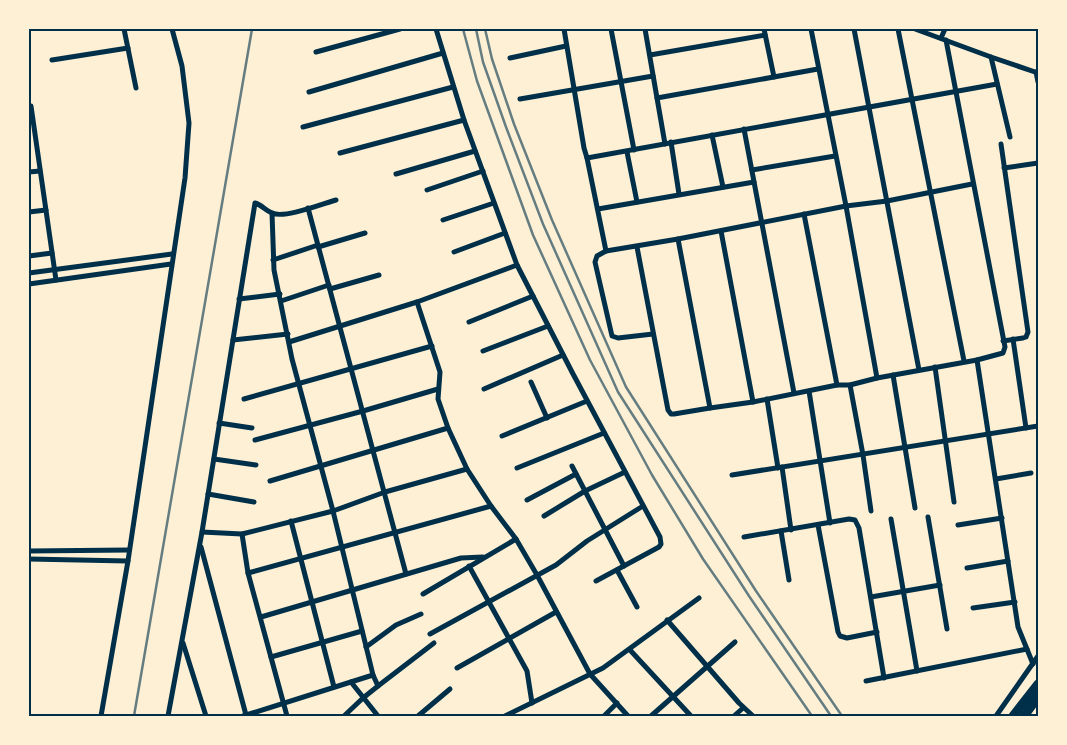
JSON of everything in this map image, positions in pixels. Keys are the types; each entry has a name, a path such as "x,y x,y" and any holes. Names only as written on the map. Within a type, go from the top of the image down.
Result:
{"main road":[{"path":"1013,716 1038,684"},
{"path":"1024,716 1038,697"}],"street":[{"path":"124,29 136,88"},
{"path":"101,716 128,561 172,254 185,178 189,123 182,66 172,29"},
{"path":"316,52 400,29"},
{"path":"436,29 464,120 517,265 660,537 661,544 659,547 596,581"},
{"path":"564,29 584,148 588,158 606,251"},
{"path":"611,29 634,150"},
{"path":"645,29 664,144"},
{"path":"811,29 846,206 877,378"},
{"path":"854,29 919,370"},
{"path":"898,29 964,361"},
{"path":"915,29 1037,72 1038,82"},
{"path":"636,247 669,412 677,414 753,402 837,385 850,385 877,378 977,360 1003,353 1003,341 956,91 943,39 945,29"},
{"path":"650,55 765,32 774,77"},
{"path":"510,58 566,46"},
{"path":"52,60 128,48"},
{"path":"309,92 443,53"},
{"path":"991,57 1010,138"},
{"path":"657,98 818,69"},
{"path":"520,99 653,76"},
{"path":"588,158 997,84"},
{"path":"303,127 453,87"},
{"path":"30,106 31,129 40,171 56,280"},
{"path":"340,153 464,120"},
{"path":"744,129 794,393"},
{"path":"712,135 723,187"},
{"path":"671,142 679,194"},
{"path":"1001,144 1028,332 1026,337 1003,341"},
{"path":"396,174 475,150"},
{"path":"627,152 637,202"},
{"path":"752,170 835,156"},
{"path":"1004,168 1038,163"},
{"path":"29,172 40,171"},
{"path":"427,190 483,171"},
{"path":"598,210 754,182"},
{"path":"654,334 618,338 612,336 595,262 597,256 606,251 972,184"},
{"path":"168,716 200,544 255,203 263,206 272,214 283,215 336,200"},
{"path":"443,220 494,203"},
{"path":"308,208 406,574"},
{"path":"29,212 46,210"},
{"path":"272,214 274,260 289,342 373,675 378,686"},
{"path":"804,214 837,385"},
{"path":"721,231 753,402"},
{"path":"274,260 365,233"},
{"path":"454,252 505,233"},
{"path":"678,239 710,408"},
{"path":"29,256 52,253"},
{"path":"29,272 172,254"},
{"path":"29,284 171,264"},
{"path":"289,342 416,302 517,265"},
{"path":"281,301 380,275"},
{"path":"239,299 280,294"},
{"path":"469,322 533,296"},
{"path":"416,302 440,372 438,399 448,428 467,469 491,506 516,539 538,575 590,674 628,716"},
{"path":"484,351 548,326"},
{"path":"233,340 288,334"},
{"path":"1013,339 1026,428"},
{"path":"244,399 432,346"},
{"path":"484,389 563,355"},
{"path":"977,360 1018,627 1033,664"},
{"path":"935,367 947,441 954,502"},
{"path":"893,375 916,508"},
{"path":"531,382 547,418"},
{"path":"850,385 871,511"},
{"path":"255,440 438,389"},
{"path":"809,391 830,523"},
{"path":"767,399 791,530"},
{"path":"502,436 587,401"},
{"path":"219,423 252,428"},
{"path":"732,475 1038,426"},
{"path":"270,481 448,428"},
{"path":"517,468 604,433"},
{"path":"214,459 256,466"},
{"path":"572,466 624,566"},
{"path":"202,532 242,534 333,511 385,492 467,469"},
{"path":"544,516 585,491 625,472"},
{"path":"527,500 576,474"},
{"path":"996,479 1031,474"},
{"path":"208,494 254,502"},
{"path":"248,573 491,506"},
{"path":"430,634 556,565 587,541 643,506"},
{"path":"928,517 947,630"},
{"path":"958,525 1002,518"},
{"path":"744,538 852,519 857,523 884,678"},
{"path":"891,519 917,671"},
{"path":"291,521 334,687"},
{"path":"818,526 840,636 847,638 877,632"},
{"path":"781,532 789,580"},
{"path":"242,534 248,573 287,716"},
{"path":"423,594 516,539"},
{"path":"200,544 244,716 254,715 284,703 373,675"},
{"path":"29,551 129,550"},
{"path":"261,617 462,558 484,557"},
{"path":"29,559 128,561"},
{"path":"967,568 1008,561"},
{"path":"469,566 510,638 528,676 532,703"},
{"path":"617,570 636,607"},
{"path":"871,597 940,585"},
{"path":"505,716 603,668 699,598"},
{"path":"973,608 1014,602"},
{"path":"457,668 556,612"},
{"path":"366,647 396,625 421,614"},
{"path":"667,620 752,716"},
{"path":"272,658 362,632"},
{"path":"182,640 206,716"},
{"path":"650,716 735,642"},
{"path":"344,716 363,698 434,643"},
{"path":"630,650 672,698 691,716"},
{"path":"866,681 1027,650"},
{"path":"996,716 1038,656"},
{"path":"352,682 378,716"},
{"path":"418,716 450,689"},
{"path":"604,716 617,703"},
{"path":"734,716 743,708"},
{"path":"517,710 521,716"}],"railway":[{"path":"134,716 252,29"},
{"path":"463,29 477,81 533,235 590,360 652,475 703,559 812,716"},
{"path":"476,29 483,62 543,224 618,392 749,596 831,716"},
{"path":"485,29 492,59 514,124 552,220 626,387 756,591 842,716"}]}
